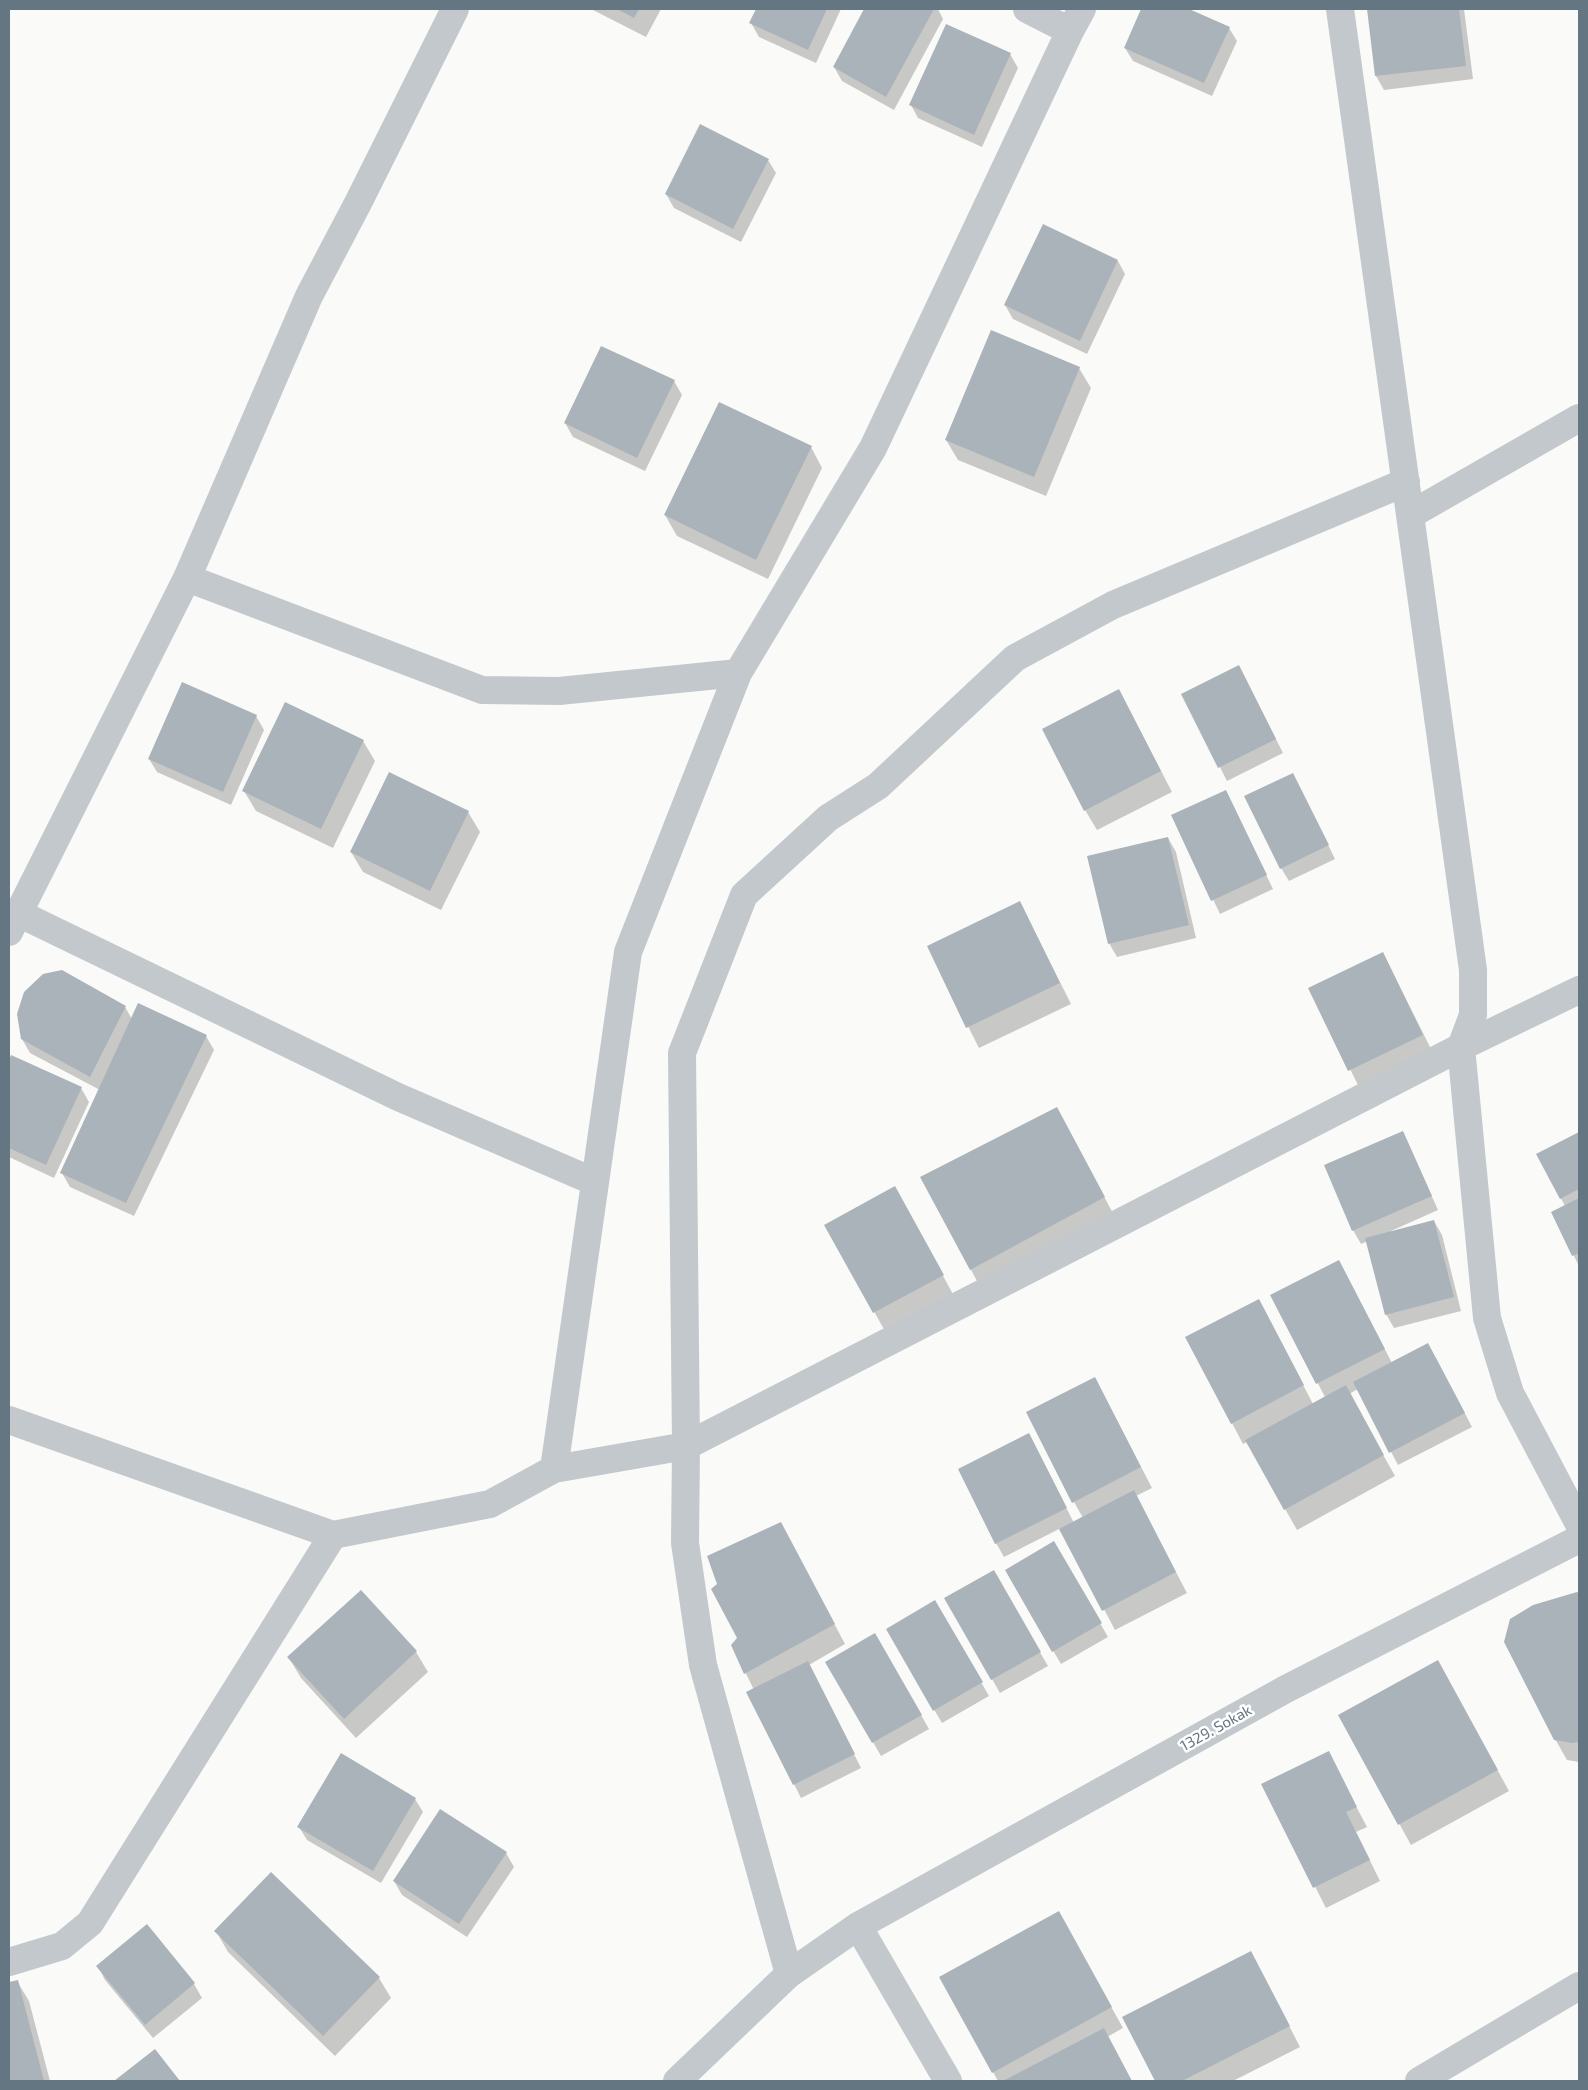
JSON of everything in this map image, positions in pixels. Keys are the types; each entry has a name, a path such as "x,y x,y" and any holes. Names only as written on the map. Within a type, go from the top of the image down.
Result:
{"street":[{"path":"455,9 310,296 187,578 14,923 398,1098 595,1182"},
{"path":"554,1469 628,952 738,672 873,448 1076,20 1028,9"},
{"path":"1340,9 1473,970 1473,1015 1461,1047 1487,1318 1510,1393 1579,1524"},
{"path":"1410,515 1579,418"},
{"path":"789,1974 703,1666 685,1543 686,1446 682,1053 744,895 828,818 878,786 1014,658 1113,605 1406,482"},
{"path":"187,578 482,690 559,691 738,672"},
{"path":"9,1420 333,1535 490,1504 554,1469 686,1446 1461,1047 1579,990"},
{"path":"9,1962 62,1946 90,1922 333,1535"},
{"name":"1329. Sokak","path":"677,2081 789,1974 858,1926 1286,1689 1579,1539"},
{"path":"858,1926 948,2081"},
{"path":"1419,2081 1579,1986"}],"building":[{"path":"617,9 639,9 634,18"},
{"path":"756,9 827,9 808,50 749,23"},
{"path":"864,9 934,9 886,97 833,67"},
{"path":"1141,9 1189,9 1230,27 1204,83 1124,48"},
{"path":"1367,9 1459,9 1466,66 1375,76"},
{"path":"946,24 1011,53 974,135 909,105"},
{"path":"700,124 769,159 733,229 665,194"},
{"path":"1043,224 1118,260 1080,341 1004,305"},
{"path":"991,330 1080,367 1034,477 945,440"},
{"path":"601,346 675,380 637,458 564,423"},
{"path":"719,402 812,446 756,560 664,515"},
{"path":"1239,665 1276,739 1218,768 1181,694"},
{"path":"182,682 257,715 223,792 148,759"},
{"path":"1119,689 1161,771 1084,811 1042,729"},
{"path":"285,702 364,740 321,829 242,791"},
{"path":"389,772 469,811 430,891 350,852"},
{"path":"1293,773 1329,845 1280,869 1244,796"},
{"path":"1226,790 1267,875 1211,901 1171,815"},
{"path":"1168,837 1189,925 1108,944 1087,856"},
{"path":"1020,901 1060,983 966,1028 927,946"},
{"path":"1383,952 1423,1035 1348,1071 1308,988"},
{"path":"62,970 126,1006 90,1077 21,1039 17,1014 24,992 43,974"},
{"path":"138,1003 207,1035 126,1203 60,1173"},
{"path":"11,1055 82,1087 46,1165 9,1148 9,1060"},
{"path":"1057,1107 1105,1197 970,1270 920,1177"},
{"path":"1403,1131 1432,1196 1352,1231 1324,1165"},
{"path":"1579,1132 1579,1189 1560,1199 1536,1154"},
{"path":"895,1186 944,1275 873,1313 824,1225"},
{"path":"1579,1198 1579,1253 1572,1256 1551,1212"},
{"path":"1434,1220 1454,1297 1385,1315 1365,1238"},
{"path":"1339,1260 1385,1349 1316,1384 1270,1295"},
{"path":"1259,1299 1304,1385 1231,1424 1185,1337"},
{"path":"1428,1343 1465,1413 1389,1453 1353,1382"},
{"path":"1095,1377 1141,1467 1072,1503 1026,1412"},
{"path":"1346,1385 1384,1455 1284,1510 1245,1440"},
{"path":"1029,1433 1067,1508 995,1544 958,1469"},
{"path":"1134,1490 1176,1572 1102,1611 1059,1529"},
{"path":"781,1522 835,1624 744,1674 731,1645 737,1638 711,1589 717,1584 707,1556"},
{"path":"1054,1541 1102,1623 1052,1652 1005,1570"},
{"path":"994,1570 1041,1652 991,1680 944,1598"},
{"path":"361,1590 417,1651 344,1719 287,1657"},
{"path":"1579,1593 1579,1742 1572,1743 1554,1740 1504,1642 1510,1619 1533,1605"},
{"path":"935,1600 983,1682 933,1711 886,1629"},
{"path":"875,1633 922,1715 872,1743 825,1662"},
{"path":"1438,1660 1498,1770 1398,1825 1338,1715"},
{"path":"808,1661 855,1754 793,1785 746,1692"},
{"path":"1329,1751 1357,1807 1346,1812 1370,1860 1313,1888 1261,1784"},
{"path":"341,1753 416,1798 373,1871 297,1827"},
{"path":"440,1809 507,1852 459,1924 393,1881"},
{"path":"271,1872 380,1977 323,2036 214,1931"},
{"path":"1059,1911 1112,2007 992,2073 939,1977"},
{"path":"147,1924 195,1983 145,2025 96,1966"},
{"path":"1251,1951 1290,2026 1182,2081 1155,2081 1122,2017"},
{"path":"18,1980 44,2081 9,2081 9,1982"},
{"path":"1104,2028 1132,2081 1003,2081"},
{"path":"155,2049 180,2081 114,2081"}]}
